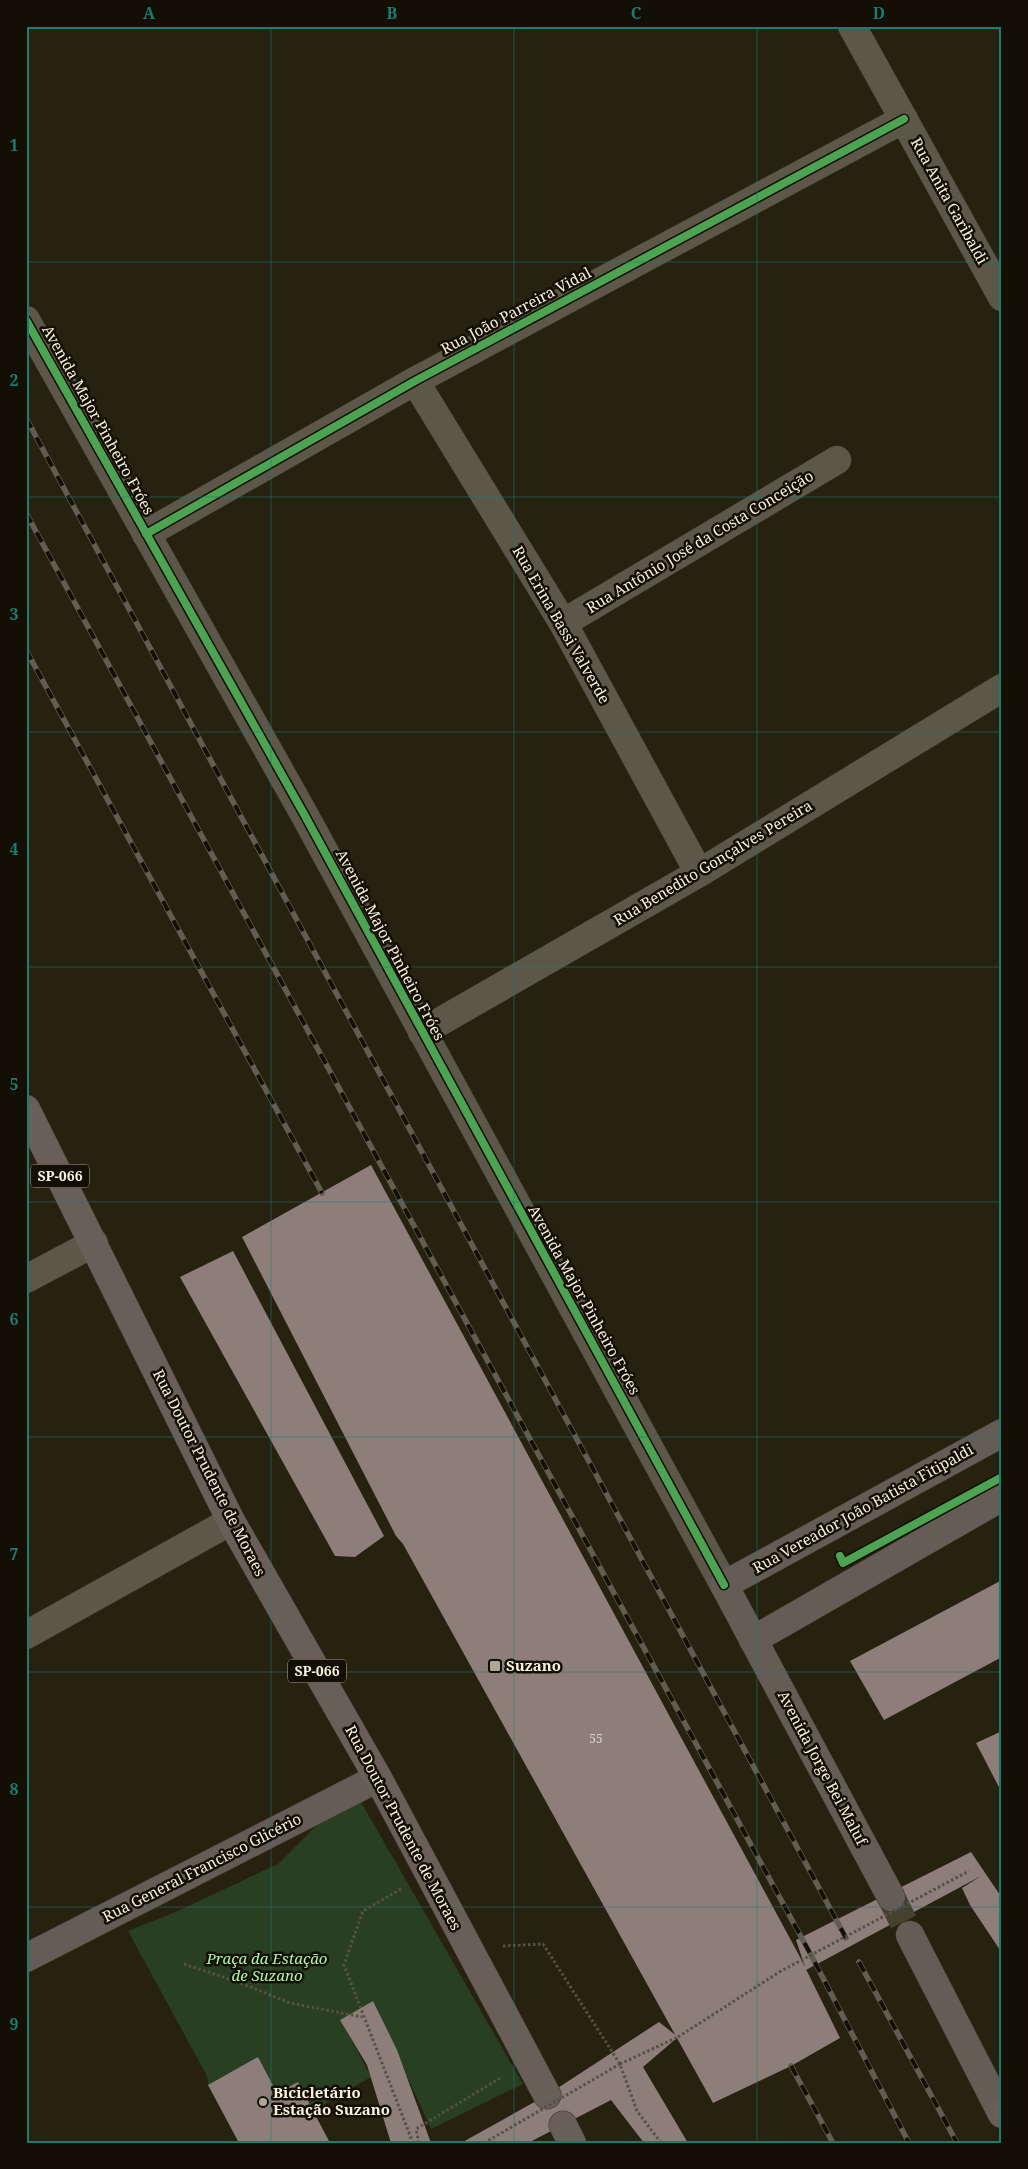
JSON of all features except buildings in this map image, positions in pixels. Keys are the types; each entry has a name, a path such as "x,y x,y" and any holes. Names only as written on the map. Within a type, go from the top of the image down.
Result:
{"highway":[{"name":"Rua Doutor Prudente de Moraes","path":"26,1109 231,1521 378,1778 547,2095"}],"main road":[{"name":"Rua Vereador João Batista Fitipaldi","path":"724,1585 1002,1433"},
{"path":"753,1640 1002,1497"},
{"name":"Avenida Major Pinheiro Fróes","path":"724,1585 753,1640"},
{"name":"Avenida Jorge Bei Maluf","path":"753,1640 891,1896"},
{"name":"Rua General Francisco Glicério","path":"26,1958 378,1778"},
{"path":"910,1935 1001,2113"}],"street":[{"name":"Rua Anita Garibaldi","path":"852,26 1002,297"},
{"name":"Rua João Parreira Vidal","path":"146,534 415,381 904,119"},
{"name":"Avenida Major Pinheiro Fróes","path":"26,320 304,814 724,1585"},
{"name":"Rua Erina Bassi Valverde","path":"415,381 563,623 699,874"},
{"name":"Rua Antônio José da Costa Conceição","path":"563,623 837,460"},
{"name":"Rua Benedito Gonçalves Pereira","path":"422,1032 699,874 1002,688"},
{"path":"26,1279 94,1243"},
{"path":"26,1635 231,1521"}],"path":[{"path":"484,2143 620,2064 678,2037 781,1971 968,1871"},
{"path":"412,2143 362,2017 344,1965 363,1911 429,1874"},
{"path":"543,1944 620,2064 637,2110 661,2143"},
{"path":"184,1964 241,1983 290,2003 362,2017"},
{"path":"419,2143 416,2129 528,2060"}],"green space":[{"name":"Praça da Estação de Suzano","path":"361,1802 523,2084 431,2129 373,2001 341,2020 371,2077 313,2111 298,2082 277,2093 258,2058 208,2085 207,2076 128,1931 178,1911 278,1864 319,1823"}],"tunnel":[{"path":"891,1897 910,1935"}],"railway":[{"path":"26,418 846,1938"},
{"path":"26,513 811,1955 909,2143"},
{"path":"26,650 322,1193"},
{"path":"859,1962 957,2143"},
{"path":"791,2066 833,2143"}],"cycle path":[{"path":"146,534 415,381 904,119"},
{"path":"26,320 304,814 724,1585"},
{"path":"840,1556 843,1563 1002,1477"}],"place":[{"name":"Suzano","path":"495,1666"},
{"name":"Bicicletário Estação Suzano","path":"263,2102"}]}
